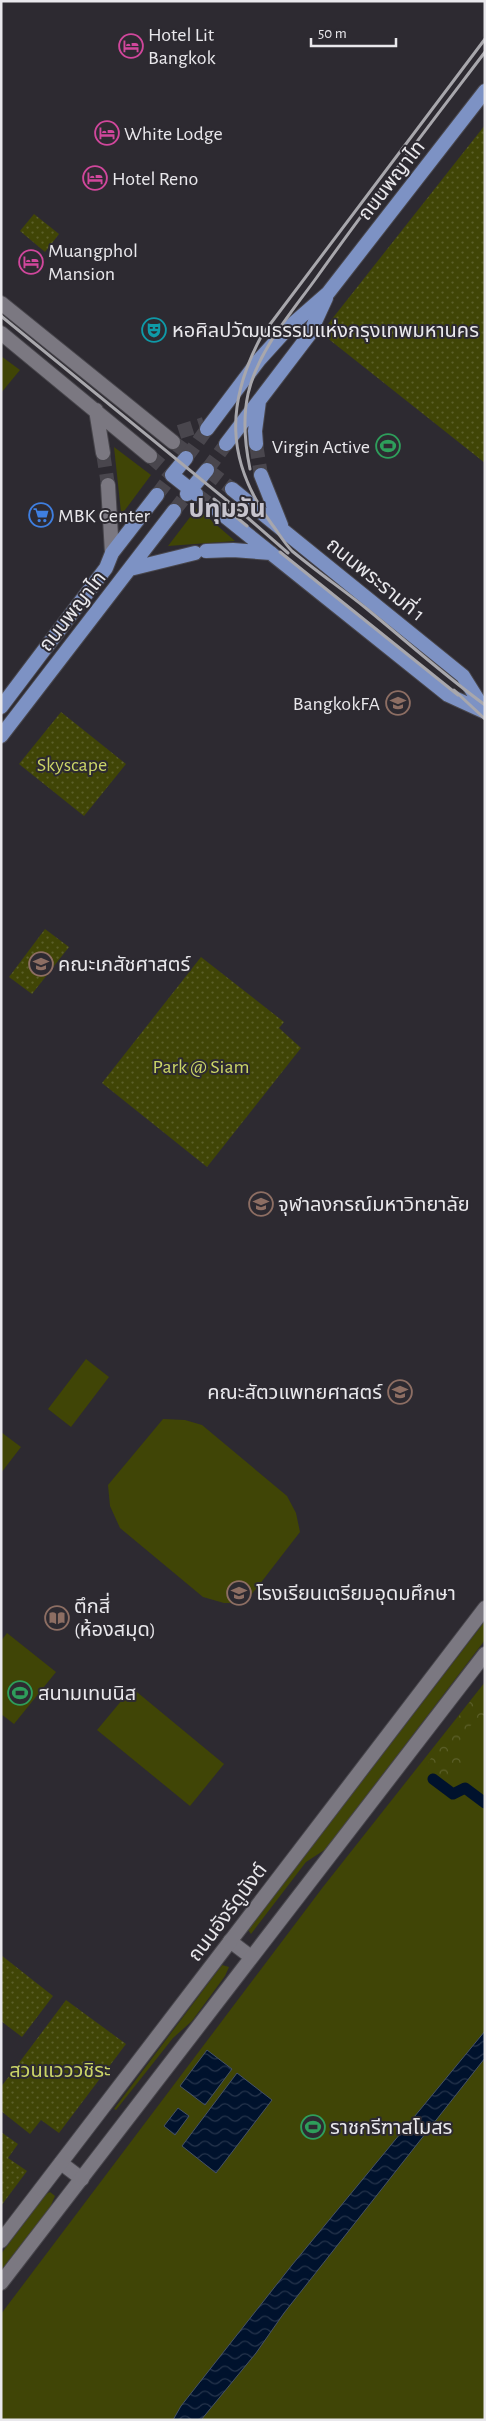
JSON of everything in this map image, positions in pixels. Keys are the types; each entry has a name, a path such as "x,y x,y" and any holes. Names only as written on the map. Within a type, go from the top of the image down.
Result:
{"main road":[{"name":"ถนนพญาไท","path":"208,425 259,360 288,328 328,293 485,91"},
{"name":"ถนนพญาไท","path":"226,444 259,398 309,335 328,293"},
{"path":"1,303 152,425 176,437"},
{"path":"1,333 150,456"},
{"path":"256,444 255,431 259,398"},
{"path":"96,410 103,453"},
{"path":"189,458 208,470 191,492 172,475 189,458"},
{"path":"261,475 282,528"},
{"path":"108,485 112,553"},
{"name":"ถนนพระรามที่ 1","path":"232,489 463,676 485,712"},
{"name":"ถนนพญาไท","path":"1,707 106,568 112,553 157,495"},
{"name":"ถนนพญาไท","path":"1,736 174,510"},
{"name":"ถนนพระรามที่ 1","path":"217,510 448,695 485,712"},
{"path":"138,518 149,521 158,531"},
{"path":"130,569 200,552 233,550 272,553"},
{"name":"ถนนอังรีดูนังต์","path":"1,2241 485,1608"},
{"path":"1,2283 485,1654"},
{"path":"230,1941 251,1957"},
{"path":"61,2163 82,2179"}],"green space":[{"path":"485,125 485,463 321,333"},
{"path":"34,214 59,234 45,252 20,231"},
{"path":"1,356 20,370 1,393"},
{"path":"114,447 151,475 125,510 121,512"},
{"path":"197,508 235,541 168,546"},
{"name":"Skyscape","path":"61,712 126,764 84,816 19,764"},
{"path":"45,929 69,947 32,994 9,977"},
{"name":"Park @ Siam","path":"201,957 284,1022 279,1028 301,1048 207,1167 102,1083"},
{"path":"86,1359 109,1377 71,1427 48,1409"},
{"path":"163,1419 185,1420 202,1425 287,1496 296,1513 300,1532 245,1603 224,1603 203,1597 120,1528 110,1506 108,1485"},
{"path":"1,1432 21,1447 1,1473"},
{"path":"485,1621 485,1640 326,1849 306,1862 251,1934 248,1930"},
{"name":"สนามเทนนิส","path":"7,1633 56,1672 14,1724 1,1714 1,1641"},
{"name":"ราชกรีฑาสโมสร","path":"485,1682 485,2420 1,2420 1,2314 323,1887"},
{"path":"132,1688 224,1764 190,1806 97,1730"},
{"path":"485,1695 485,1717 475,1722 463,1734 459,1744 458,1750 464,1755 461,1761 463,1775 427,1776 423,1771 447,1732 473,1698"},
{"path":"1,1955 53,1996 22,2037 1,2021"},
{"path":"222,1965 229,1967 225,1976 192,2021 173,2038 116,2110 114,2109"},
{"name":"สวนแวววชิระ","path":"66,2000 126,2044 59,2133 41,2120 30,2134 1,2111 1,2087"},
{"path":"1,2132 18,2144 8,2158 27,2171 1,2206"},
{"path":"50,2192 55,2196 49,2210 1,2272 1,2254 46,2194"}],"water":[{"path":"485,2031 485,2058 284,2313 256,2353 201,2420 173,2420 181,2406 292,2265"},
{"path":"207,2050 232,2069 205,2105 180,2086"},
{"path":"237,2073 272,2100 216,2173 182,2146"},
{"path":"178,2108 189,2116 175,2135 164,2126"}],"waterway":[{"path":"433,1779 453,1794 465,1788 485,1803"}],"tunnel":[{"path":"179,432 204,424"},
{"path":"186,458 207,429"},
{"path":"173,442 189,454"},
{"path":"207,470 226,444"},
{"path":"256,444 261,475"},
{"path":"103,453 108,485"},
{"path":"150,456 172,475"},
{"path":"209,471 232,489"},
{"path":"157,495 172,475"},
{"path":"174,511 187,494"},
{"path":"196,494 217,510"}],"railway":[{"path":"485,39 262,335 250,360 242,384 237,407 236,431 238,453 245,476 256,500 289,548 485,705"},
{"path":"250,469 245,431 246,403 259,362 277,332 358,220 485,52"},
{"path":"1,316 241,512 288,553"},
{"path":"214,499 247,526"},
{"path":"280,552 458,695"},
{"path":"454,690 485,719"}],"place":[{"name":"Hotel Lit Bangkok","path":"131,46"},
{"name":"White Lodge","path":"107,133"},
{"name":"Hotel Reno","path":"95,178"},
{"name":"Muangphol Mansion","path":"31,262"},
{"name":"หอศิลปวัฒนธรรมแห่งกรุงเทพมหานคร","path":"154,330"},
{"name":"Virgin Active","path":"388,446"},
{"name":"MBK Center","path":"41,515"},
{"name":"BangkokFA","path":"398,703"},
{"name":"คณะเภสัชศาสตร์","path":"41,964"},
{"name":"จุฬาลงกรณ์มหาวิทยาลัย","path":"261,1204"},
{"name":"คณะสัตวแพทยศาสตร์","path":"400,1392"},
{"name":"โรงเรียนเตรียมอุดมศึกษา","path":"239,1593"},
{"name":"ตึกสี่ (ห้องสมุด)","path":"57,1618"},
{"name":"สนามเทนนิส","path":"20,1693"},
{"name":"ราชกรีฑาสโมสร","path":"313,2127"}],"district":[{"name":"ปทุมวัน","path":"227,508"}]}
